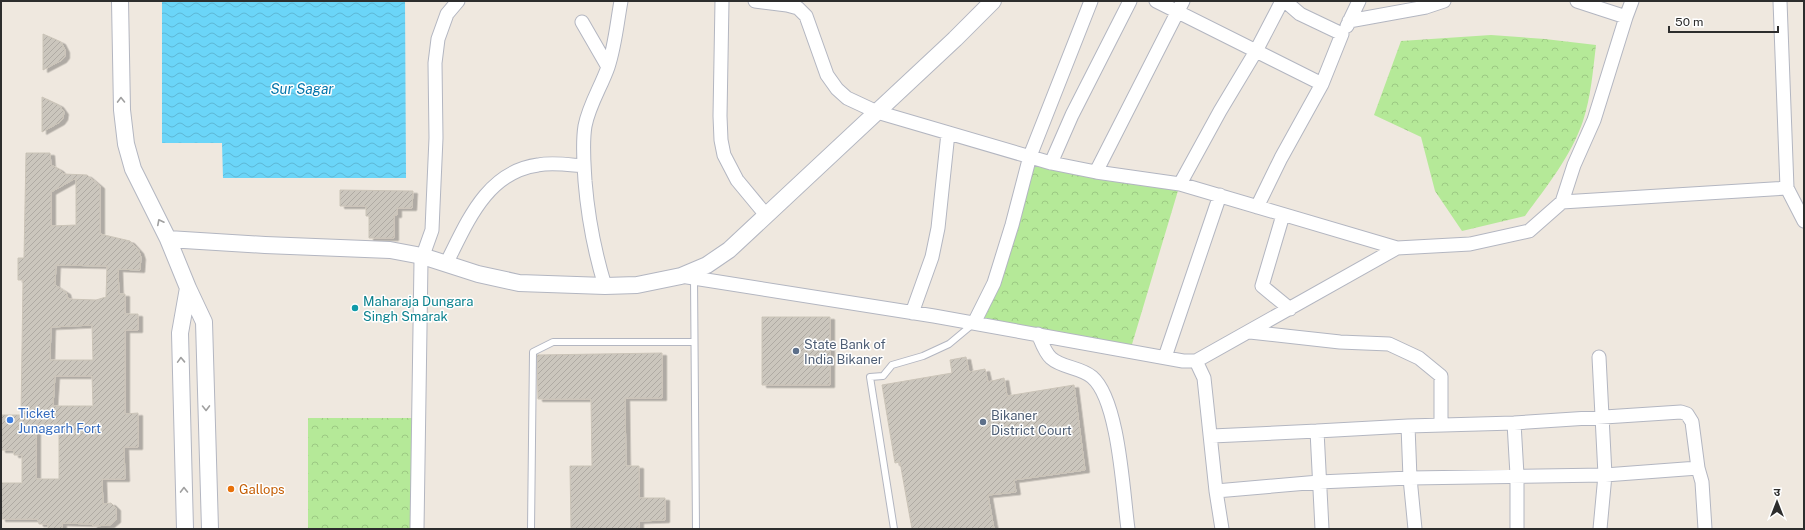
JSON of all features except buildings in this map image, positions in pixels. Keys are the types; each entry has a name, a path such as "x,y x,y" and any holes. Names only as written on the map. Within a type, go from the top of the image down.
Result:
{"street":[{"path":"120,1 122,110 126,144 133,169 168,239 204,322 210,529"},
{"path":"417,529 422,256 432,230 434,206 436,138 434,63 438,39 447,14 458,1"},
{"path":"605,286 589,226 584,166 585,126 591,107 608,67 621,1"},
{"path":"722,1 720,116 721,140 724,155 737,180 766,215"},
{"path":"755,1 790,3 798,8 806,16 827,75 837,89 847,98 877,112 1051,163 1096,172 1180,184 1397,248 1470,244 1529,231 1562,202 1574,165 1594,120 1632,1"},
{"path":"687,277 729,250 993,1"},
{"path":"974,323 994,283 1012,225 1030,156 1091,1"},
{"path":"1051,163 1072,115 1130,1"},
{"path":"1156,1 1181,7 1256,51 1322,84"},
{"path":"1180,184 1220,110 1284,1 1300,14 1342,34"},
{"path":"1257,207 1281,158 1322,84 1342,34 1359,1"},
{"path":"1349,21 1426,8 1444,1"},
{"path":"1577,1 1626,17"},
{"path":"1780,1 1786,188 1804,221"},
{"path":"1096,172 1181,7"},
{"path":"582,22 608,67"},
{"path":"912,313 932,257 938,228 948,133"},
{"path":"446,264 475,207 488,191 506,177 524,168 539,164 584,166"},
{"path":"1562,202 1786,188"},
{"path":"1165,357 1220,195"},
{"path":"1283,215 1262,286 1290,309"},
{"path":"168,239 390,250 422,256 478,274 519,283 605,286 637,285 687,277 974,323 1183,361 1196,361 1397,248"},
{"path":"185,529 180,333 188,288"},
{"path":"1250,332 1340,342 1389,344 1419,358 1441,376 1442,425"},
{"path":"1038,334 1050,357 1057,363 1083,371 1104,391 1110,406 1115,430 1128,529"},
{"path":"1599,356 1605,475 1600,529"},
{"path":"1196,361 1204,378 1212,436 1216,491 1222,529"},
{"path":"1212,436 1317,432 1408,426 1514,423 1682,412 1688,414 1692,422 1698,468 1702,482 1705,529"},
{"path":"1514,423 1517,475 1517,529"},
{"path":"1408,426 1410,478 1415,529"},
{"path":"1317,432 1322,529"},
{"path":"1216,491 1319,482 1517,475 1605,475 1698,468"}],"lane":[{"path":"687,277 694,342 696,529"},
{"path":"894,529 870,377 883,376 892,365 923,356 949,344 974,323"},
{"path":"531,529 533,352 553,342 694,342"}],"green space":[{"path":"1491,35 1596,45 1591,83 1588,103 1578,134 1558,170 1525,216 1462,231 1435,191 1421,137 1374,115 1401,41"},
{"path":"1030,156 1180,184 1130,351 974,323"},
{"path":"308,418 416,418 416,529 308,529"}],"water":[{"name":"Sur Sagar","path":"162,1 405,1 406,178 223,178 222,143 162,143"}],"place":[{"name":"Maharaja Dungara Singh Smarak","path":"355,308"},
{"name":"State Bank of India Bikaner","path":"796,351"},
{"name":"Ticket Junagarh Fort","path":"10,420"},
{"name":"Bikaner District Court","path":"983,422"},
{"name":"Gallops","path":"231,489"}]}
